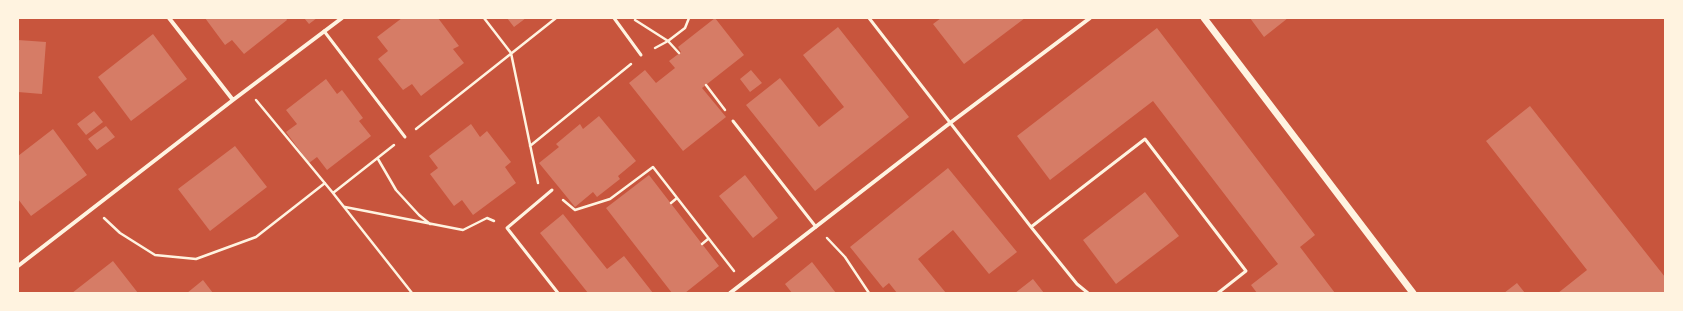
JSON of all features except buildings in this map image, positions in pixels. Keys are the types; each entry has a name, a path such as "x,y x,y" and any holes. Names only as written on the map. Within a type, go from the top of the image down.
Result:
{"street":[{"path":"169,18 233,100"},
{"path":"18,266 247,89 342,18"},
{"path":"730,293 950,123 1090,18"},
{"path":"1204,18 1413,293"}],"lane":[{"path":"614,18 641,55"},
{"path":"869,18 1032,227 1078,284 1088,293"},
{"path":"324,31 406,137"},
{"path":"733,121 816,227"},
{"path":"1032,227 1145,138 1246,270 1218,293"},
{"path":"552,190 507,228 558,293"}],"path":[{"path":"484,18 511,53 542,199"},
{"path":"333,193 556,18"},
{"path":"633,18 668,41 679,53"},
{"path":"530,146 641,55 668,41 686,28 689,18"},
{"path":"706,85 733,121"},
{"path":"247,89 325,183 412,293"},
{"path":"378,159 396,190 419,215 431,224"},
{"path":"552,190 575,210 610,199 653,167 743,283"},
{"path":"94,207 120,233 155,255 196,259 256,237 325,183"},
{"path":"671,203 677,198"},
{"path":"344,207 463,230 487,218 507,228"},
{"path":"816,227 845,257 869,293"},
{"path":"702,244 708,239"}]}
